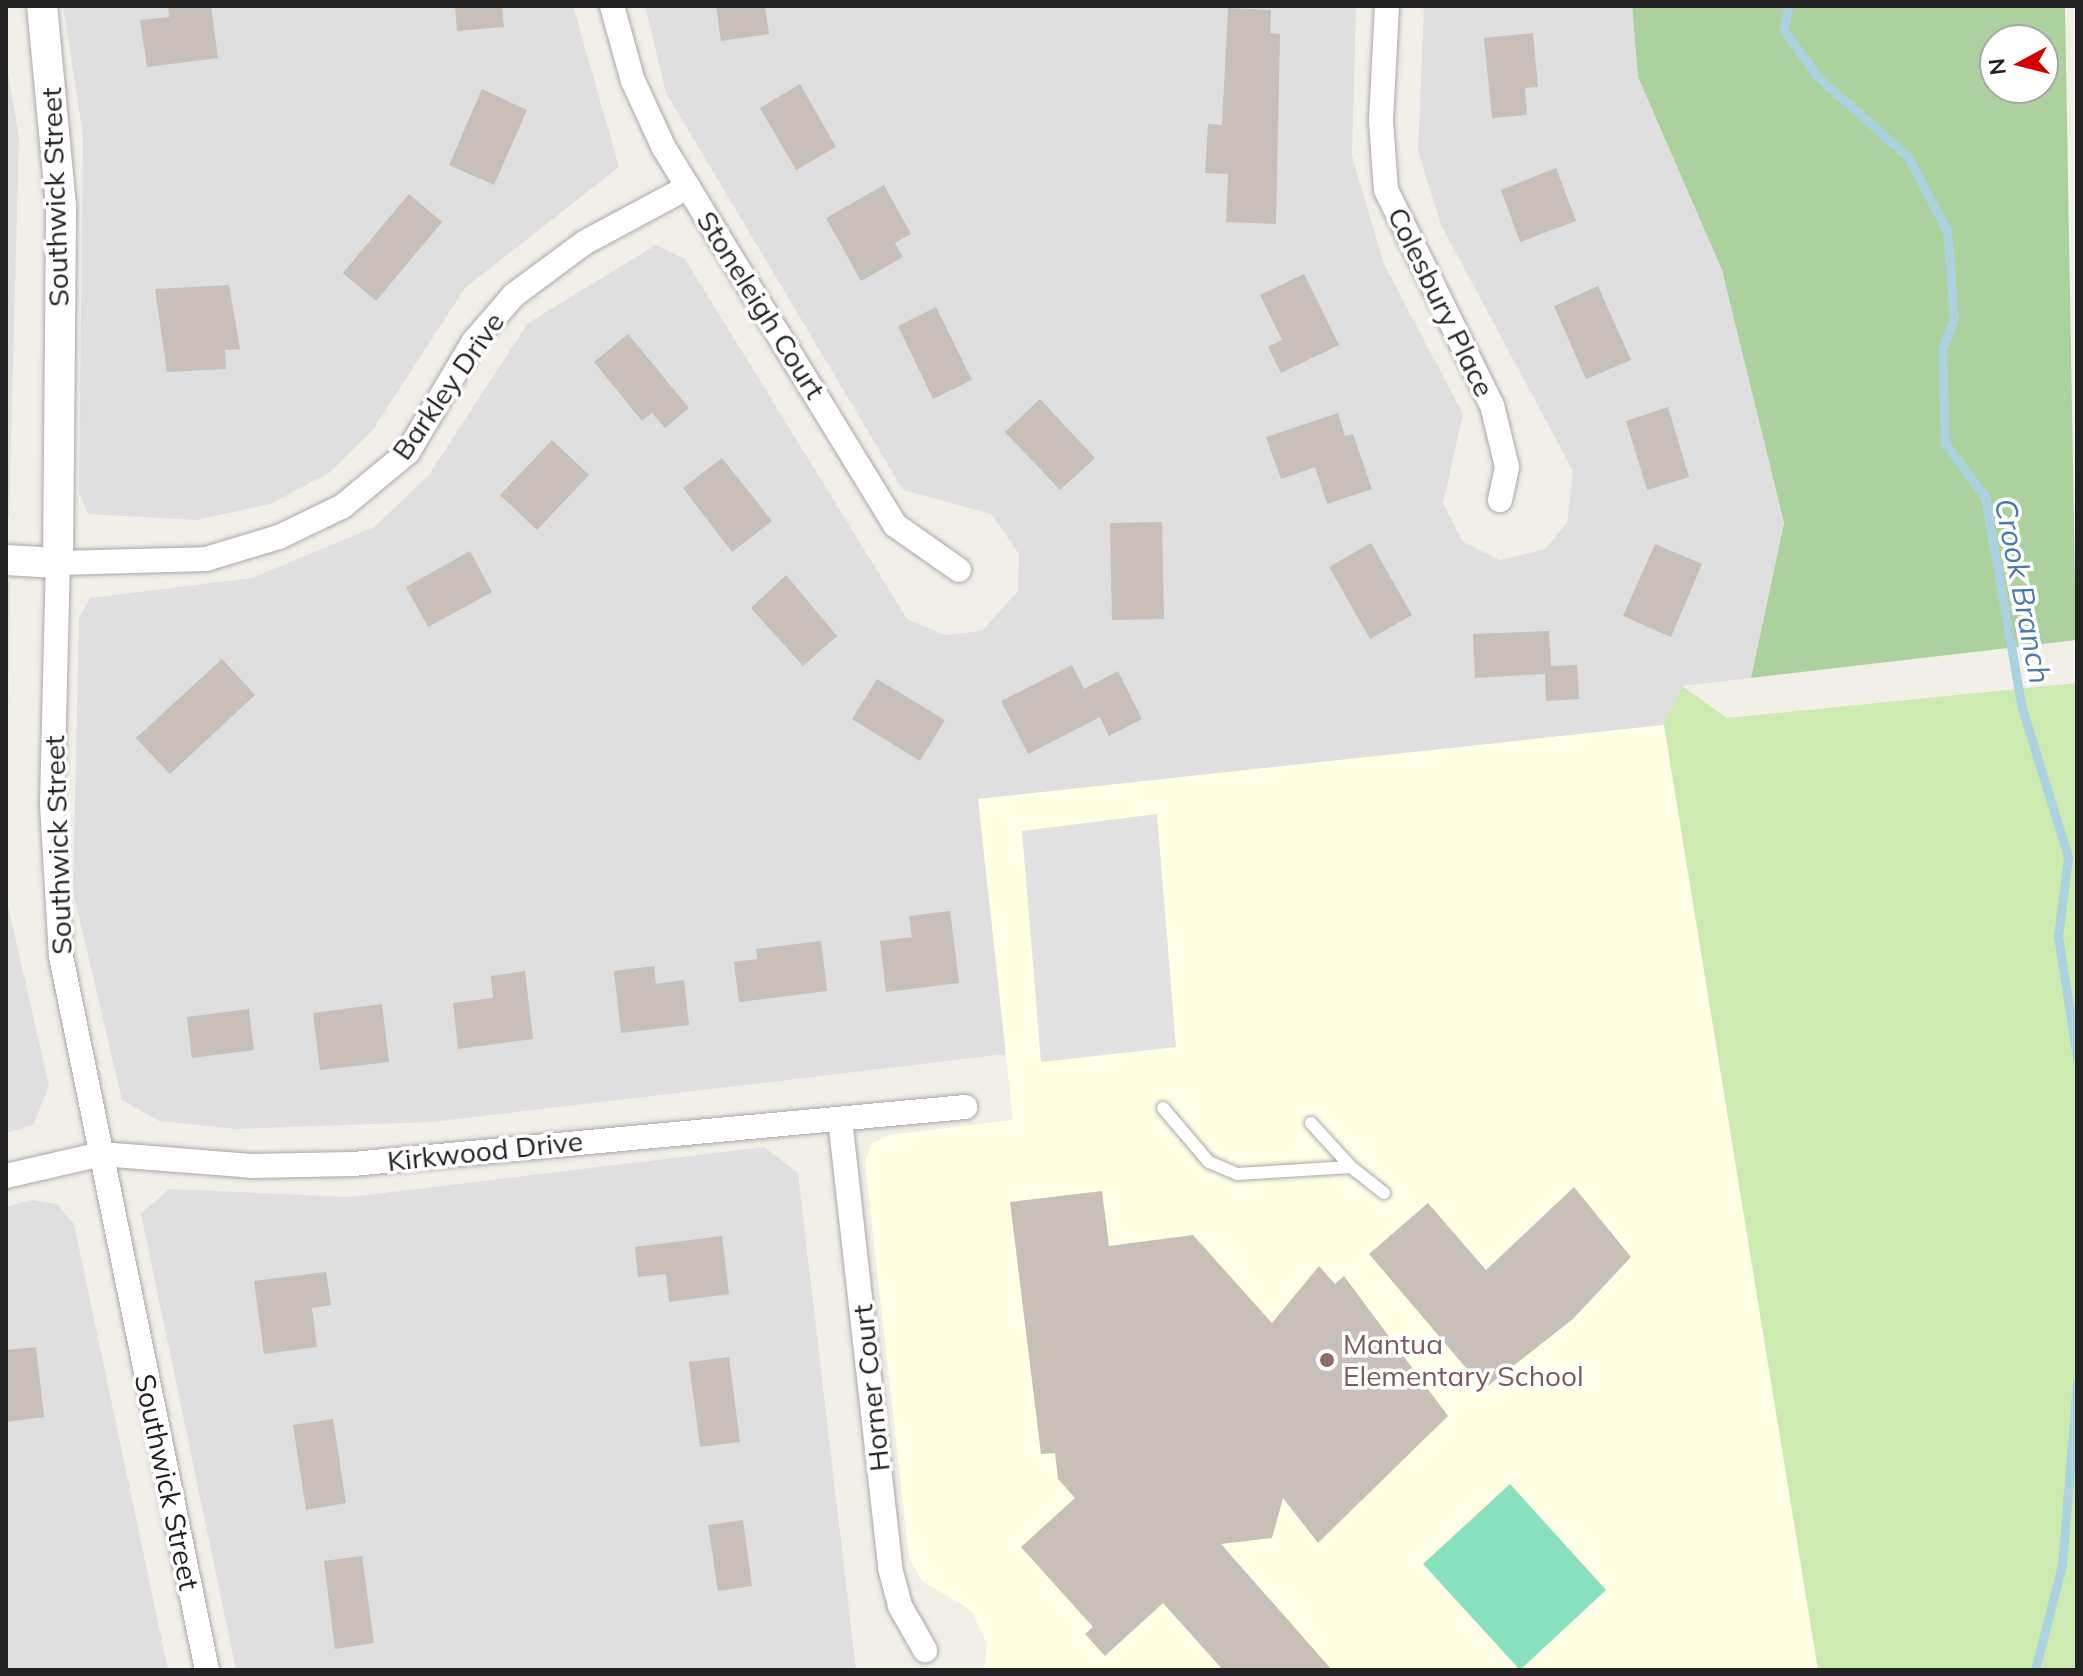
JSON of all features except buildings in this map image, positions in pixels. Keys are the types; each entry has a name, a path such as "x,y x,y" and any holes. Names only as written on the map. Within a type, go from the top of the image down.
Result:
{"street":[{"name":"Southwick Street","path":"42,6 61,206 55,901 72,1031 101,1154 207,1670"},
{"name":"Stoneleigh Court","path":"612,6 633,81 688,187 895,525 959,570"},
{"name":"Colesbury Place","path":"1387,6 1381,121 1386,190 1496,416 1507,467 1500,500"},
{"name":"Barkley Drive","path":"6,560 58,563 206,559 279,537 343,506 408,452 474,341 514,295 584,243 688,187"},
{"name":"Kirkwood Drive","path":"6,1176 101,1154 252,1166 353,1164 965,1107"},
{"name":"Horner Court","path":"840,1119 890,1568 900,1606 925,1650"}],"lane":[{"path":"1163,1108 1209,1162 1237,1174 1351,1167"},
{"path":"1311,1123 1351,1167 1384,1193"}],"shaded area":[{"path":"63,6 573,6 619,167 465,288 372,431 329,473 270,504 196,520 88,514 79,493 83,135"},
{"path":"645,6 1356,6 1352,156 1384,264 1463,414 1443,503 1463,542 1500,560 1545,549 1567,523 1573,471 1441,225 1418,151 1424,6 1632,6 1638,77 1722,270 1784,523 1751,678 1682,686 1664,725 979,799 1006,1054 432,1122 236,1129 159,1121 122,1100 73,891 79,618 90,598 252,578 374,527 428,476 528,323 656,245 685,259 907,619 945,635 982,631 1018,591 1019,554 991,514 903,490 666,93"},
{"path":"6,62 19,137 9,517 6,517"},
{"path":"6,581 10,581 6,860"},
{"name":"Mantua Elementary School","path":"1664,725 1818,1670 984,1670 987,1644 971,1610 923,1582 909,1558 865,1161 872,1144 889,1135 1013,1120 978,799"},
{"path":"1157,814 1176,1047 1041,1062 1022,831"},
{"path":"6,897 49,1086 33,1125 6,1133"},
{"path":"764,1147 798,1173 856,1670 236,1670 141,1214 169,1189 350,1197"},
{"path":"31,1200 57,1204 74,1224 168,1670 6,1670 6,1207"}],"green space":[{"path":"1632,6 2065,6 2076,640 1751,678 1784,523 1722,270 1638,77"},
{"path":"2077,683 2077,1670 1818,1670 1664,725 1682,686 1727,718"},
{"path":"1510,1484 1606,1590 1520,1670 1423,1564"}],"waterway":[{"name":"Crook Branch","path":"1788,6 1784,30 1816,75 1908,157 1947,231 1954,318 1942,349 1945,443 1985,497 2022,708 2068,857 2058,936 2077,1058"},
{"name":"Crook Branch","path":"2035,1670 2062,1565 2077,1383"}],"place":[{"name":"Mantua Elementary School","path":"1327,1360"}]}
